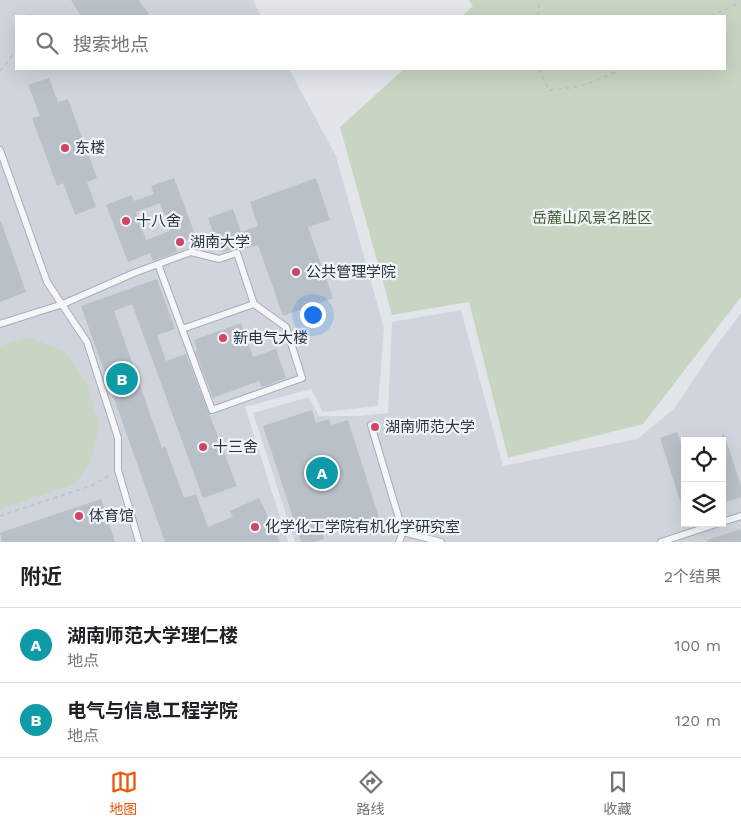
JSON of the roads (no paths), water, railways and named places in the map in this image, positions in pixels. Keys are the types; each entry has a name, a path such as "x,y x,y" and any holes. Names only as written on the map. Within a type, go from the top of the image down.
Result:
{"lane":[{"path":"0,150 47,282 86,342 118,438 118,470 139,542"},
{"path":"0,324 63,304 158,264 191,252 219,259 237,253 254,304 286,327 302,378 212,410 158,264"},
{"path":"182,329 254,304"},
{"path":"371,425 403,532 399,542"},
{"path":"726,521 741,516"},
{"path":"661,542 708,527"},
{"path":"403,532 442,542"}],"place":[{"name":"东楼","path":"65,148"},
{"name":"十八舍","path":"126,221"},
{"name":"湖南大学","path":"180,242"},
{"name":"公共管理学院","path":"296,272"},
{"name":"新电气大楼","path":"223,338"},
{"name":"电气与信息工程学院","path":"122,379"},
{"name":"湖南师范大学","path":"375,427"},
{"name":"十三舍","path":"203,447"},
{"name":"湖南师范大学理仁楼","path":"322,473"},
{"name":"体育馆","path":"79,516"},
{"name":"化学化工学院有机化学研究室","path":"255,527"}],"park label":[{"name":"岳麓山风景名胜区","path":"592,218"}]}
